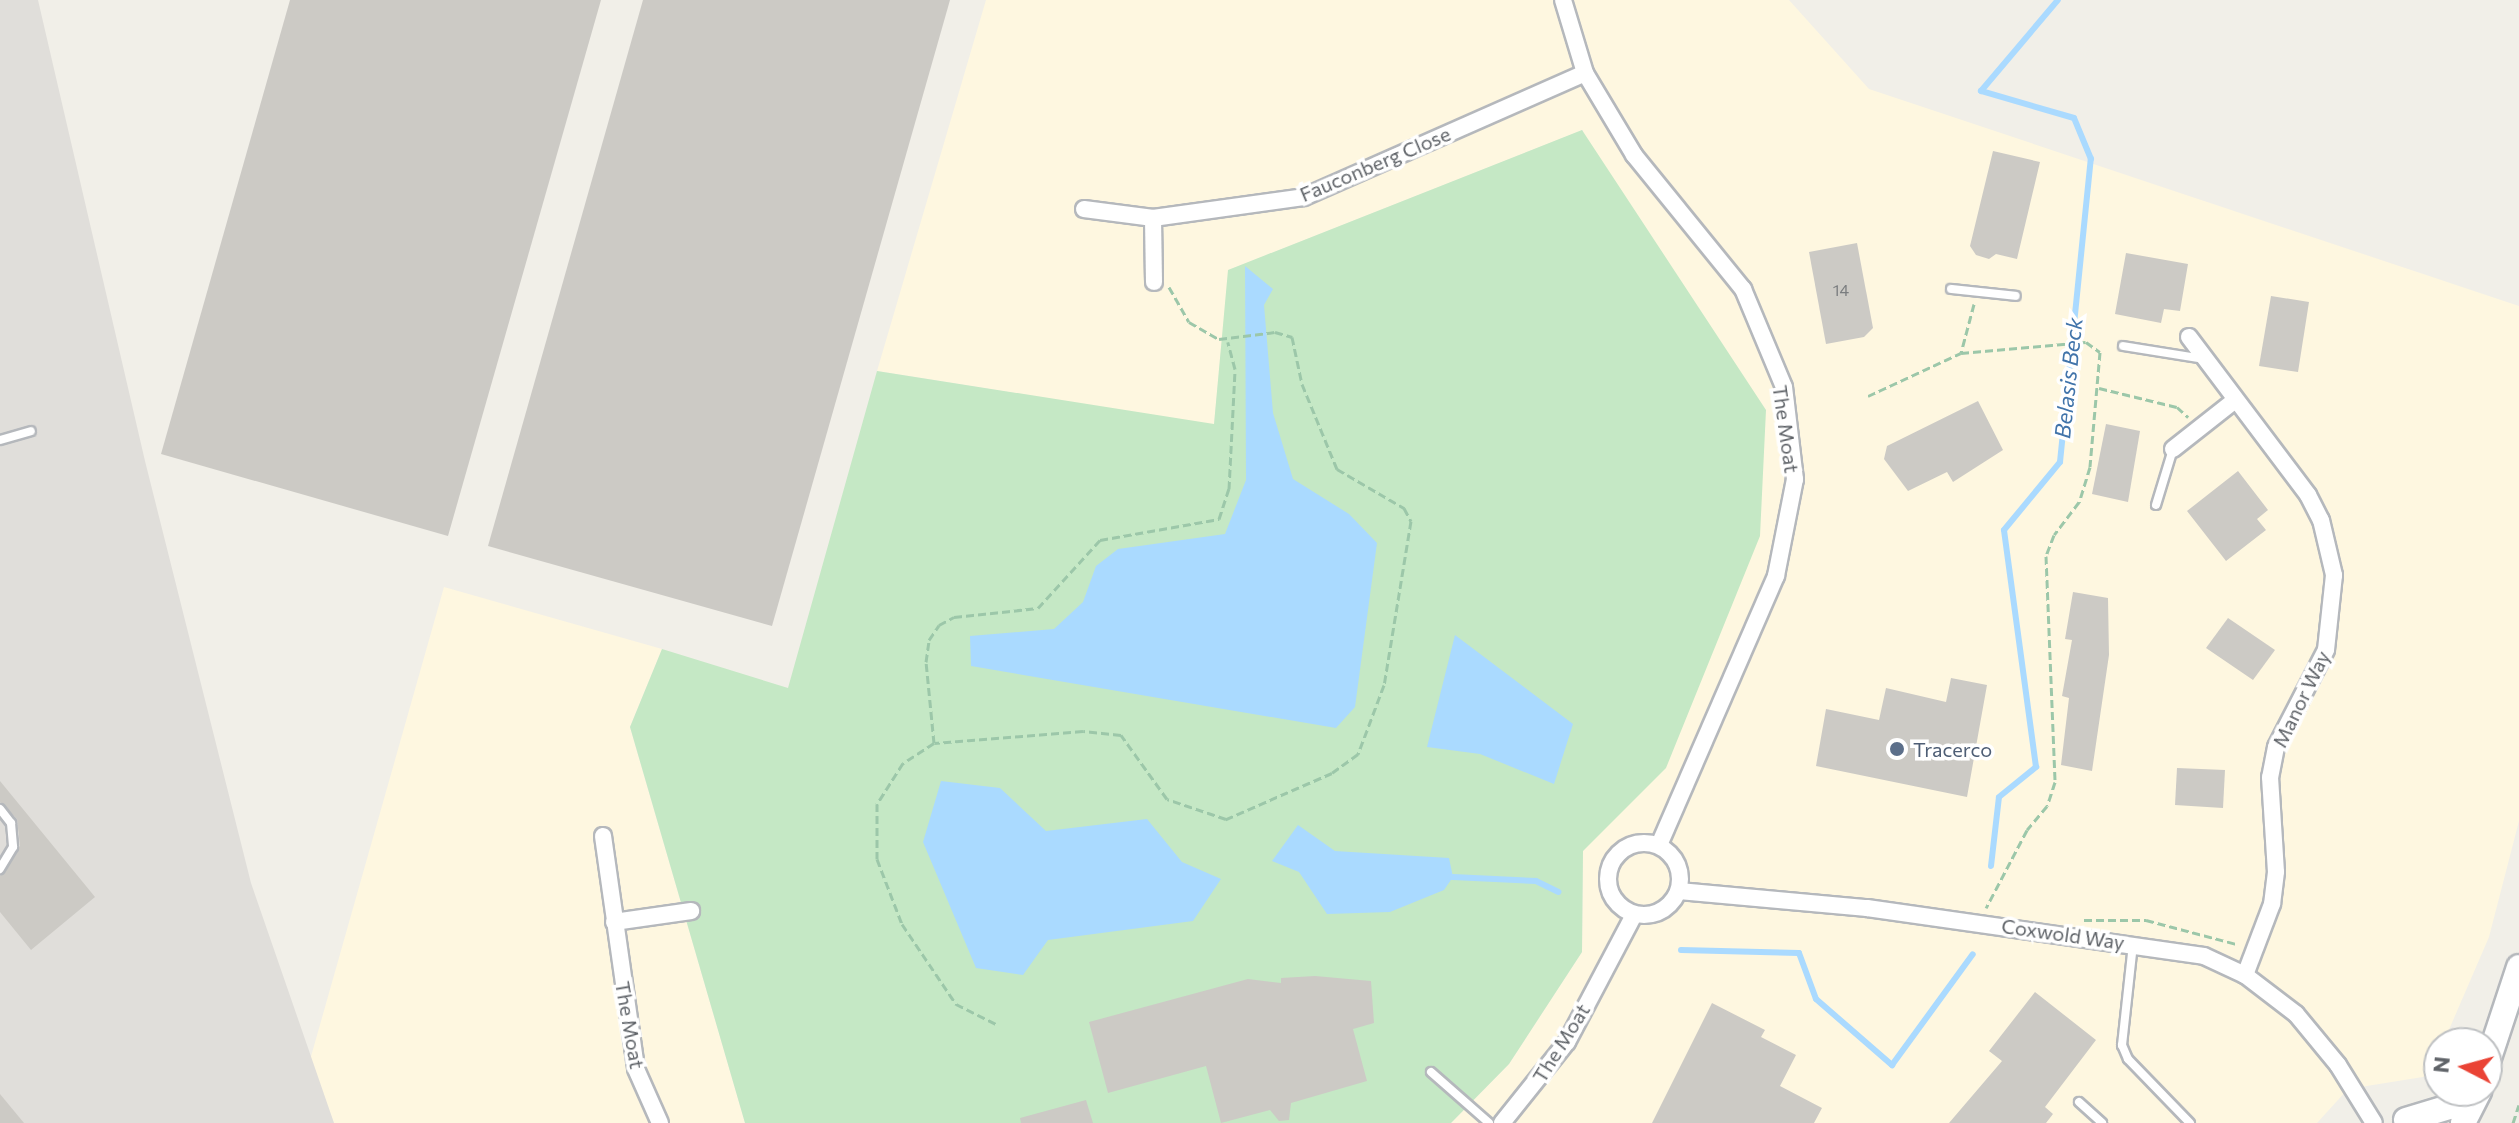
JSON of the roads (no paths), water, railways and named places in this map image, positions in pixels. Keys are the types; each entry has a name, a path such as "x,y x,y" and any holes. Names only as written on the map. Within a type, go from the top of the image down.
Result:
{"main road":[{"path":"2498,1027 2519,967"},
{"path":"2404,1122 2449,1107"}],"street":[{"name":"The Moat","path":"1563,0 1585,73 1634,155 1743,289 1784,387 1795,479 1776,576 1659,845"},
{"name":"Fauconberg Close","path":"1084,209 1153,218 1304,197 1585,73"},
{"path":"1153,218 1154,282"},
{"name":"Manor Way","path":"2189,337 2234,401 2308,495 2321,520 2334,575 2326,650 2276,747 2270,777 2274,893 2245,975"},
{"path":"2173,449 2234,401"},
{"name":"The Moat","path":"603,836 636,1069 660,1123"},
{"path":"1639,842 1659,845 1674,857 1681,873 1679,891 1660,911 1634,915 1617,904 1607,886 1609,866 1621,850 1639,842"},
{"name":"Coxwold Way","path":"1679,891 1867,908 2133,943 2204,956 2245,975 2296,1014 2338,1065 2374,1123"},
{"path":"614,922 691,911"},
{"name":"The Moat","path":"1502,1123 1567,1042 1634,915"}],"lane":[{"path":"1951,289 2016,296"},
{"path":"2123,346 2205,359"},
{"path":"0,440 31,431"},
{"path":"2156,505 2173,449"},
{"path":"0,809 11,823 13,847 0,869"},
{"path":"2133,943 2122,1045 2128,1059 2190,1123"},
{"path":"1431,1072 1489,1123"},
{"path":"2079,1102 2102,1123"}],"water":[{"path":"1245,266 1273,289 1264,305 1273,413 1293,479 1349,514 1377,543 1355,707 1336,728 971,666 970,636 1054,629 1083,602 1096,566 1118,549 1225,534 1246,480"},
{"path":"1455,635 1573,724 1554,784 1480,754 1427,747"},
{"path":"941,781 1000,788 1046,831 1147,819 1182,862 1221,879 1193,921 1048,940 1023,975 976,968 923,842"},
{"path":"1298,825 1335,851 1449,858 1453,877 1444,890 1390,912 1327,914 1299,872 1272,861"}],"waterway":[{"name":"Belasis Beck","path":"1991,866 1999,797 2036,767 2004,530 2060,462 2091,159 2074,118 1981,91 2058,0"},
{"name":"Belasis Beck","path":"1453,877 1536,881 1559,892"},
{"name":"Belasis Beck","path":"1681,950 1799,953 1816,999 1892,1065 1973,954"}],"place":[{"name":"Tracerco","path":"1897,749"}]}
